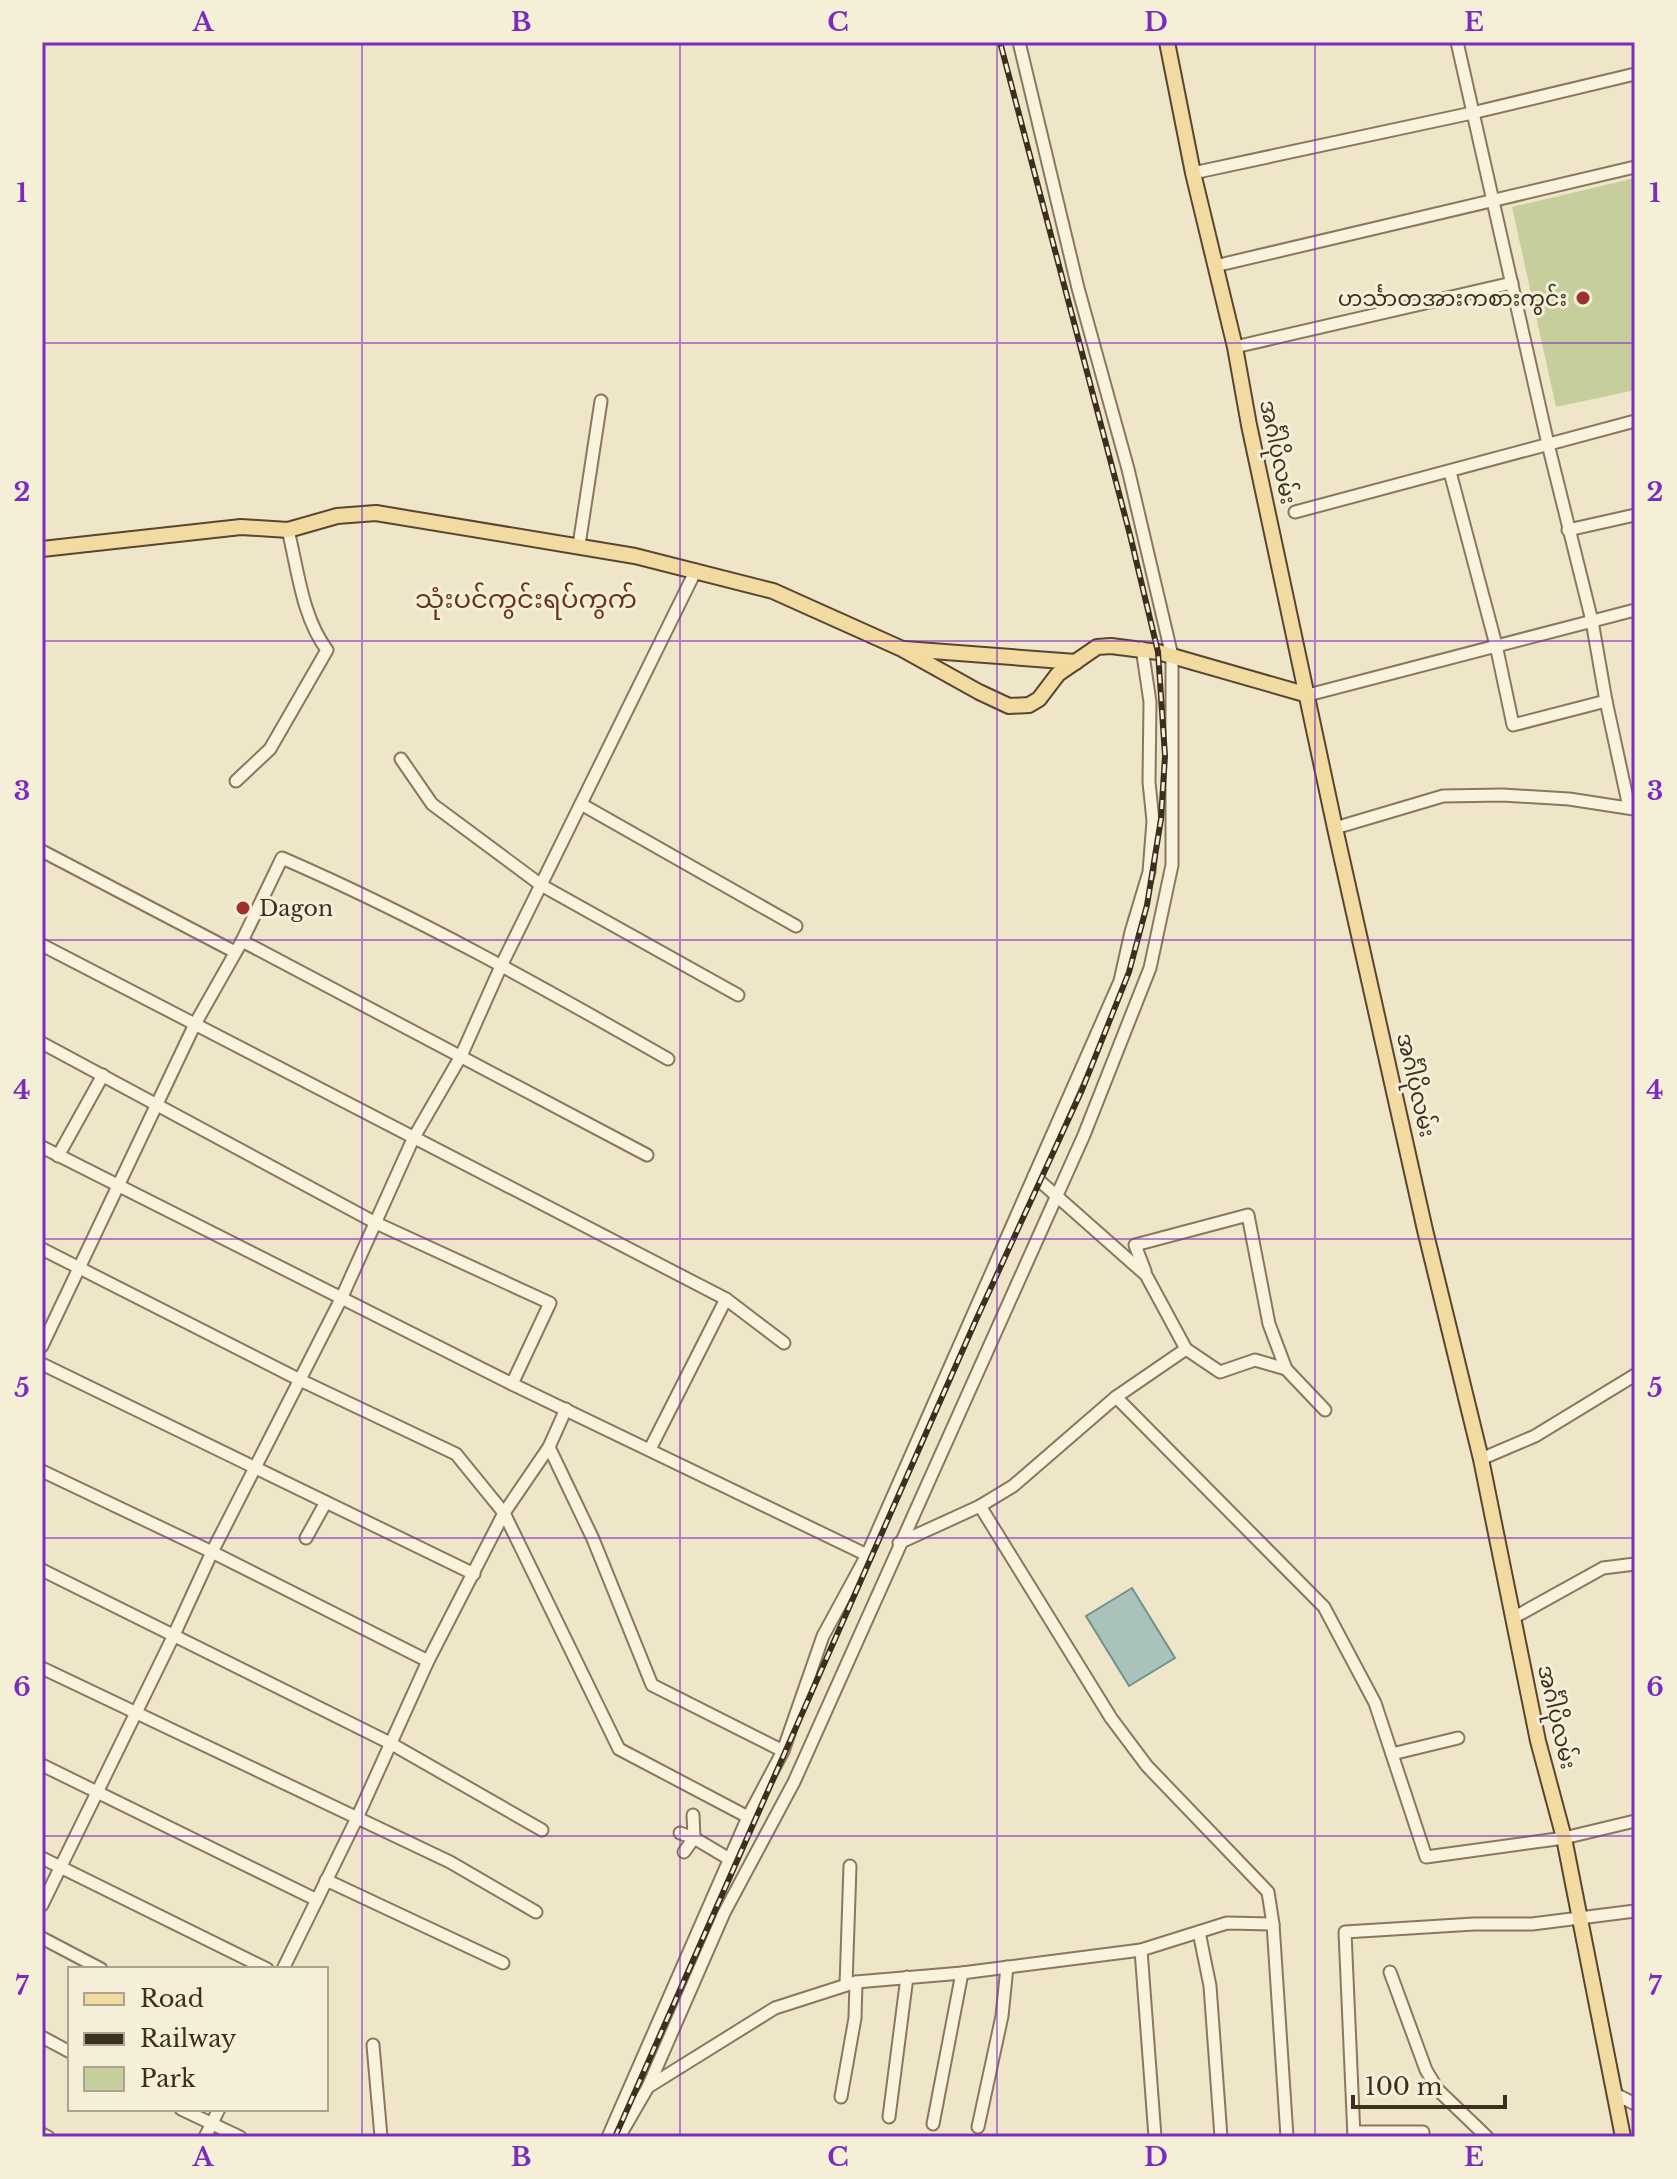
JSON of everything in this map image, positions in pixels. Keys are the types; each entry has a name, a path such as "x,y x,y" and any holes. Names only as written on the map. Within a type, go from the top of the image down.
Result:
{"main road":[{"name":"အင်္ဂါပိုလမ်း","path":"1167,42 1193,173 1235,347 1335,828 1425,1230 1481,1459 1538,1741 1564,1838 1623,2137"},
{"path":"42,549 241,527 288,530 337,516 376,513 579,545 696,570 797,600 900,648 979,692 1018,707 1039,699 1058,674 1097,647 1142,648 1308,695"},
{"path":"900,648 1076,662"}],"street":[{"path":"619,2137 648,2087 724,1913 794,1782 1057,1196 1150,968 1172,865 1172,656 1128,469 1078,288 1019,42"},
{"path":"1335,828 1443,796 1543,798 1632,808 1606,701 1592,621 1568,530 1457,42"},
{"path":"1193,173 1472,113 1635,74"},
{"path":"1215,266 1635,167"},
{"path":"1235,347 1512,283"},
{"path":"579,545 601,401"},
{"path":"1295,512 1635,421"},
{"path":"1450,472 1496,645 1513,725 1606,701"},
{"path":"1568,530 1635,515"},
{"path":"236,781 270,749 327,650 317,637 309,617 288,530"},
{"path":"42,1905 212,1552 341,1299 413,1139 461,1056 502,964 696,570"},
{"path":"1308,695 1635,610"},
{"path":"608,2137 748,1817 783,1751 823,1636 867,1555 1120,981 1149,872 1153,821 1149,782 1150,702 1142,648"},
{"path":"401,759 432,804 541,885 738,995"},
{"path":"581,804 796,926"},
{"path":"42,851 235,952"},
{"path":"42,1346 195,1024 242,941 282,858 345,885 502,964 668,1059"},
{"path":"242,941 647,1155"},
{"path":"42,945 726,1299 784,1343"},
{"path":"42,1043 376,1223 550,1303 512,1384"},
{"path":"58,1156 103,1075"},
{"path":"42,1147 512,1384 867,1555"},
{"path":"1034,1176 1146,1275"},
{"path":"1286,1369 1255,1360 1220,1372 1186,1349 1146,1275 1135,1245 1248,1215 1269,1324 1286,1369 1325,1410"},
{"path":"42,1249 300,1380 456,1454 504,1513 619,1749 748,1817"},
{"path":"650,1449 726,1299"},
{"path":"899,1543 980,1506 1013,1486 1116,1397 1186,1349"},
{"path":"42,1364 474,1574"},
{"path":"1481,1459 1535,1436 1635,1375"},
{"path":"1116,1397 1324,1607 1375,1703 1426,1857 1564,1838 1635,1821"},
{"path":"284,1967 357,1818 428,1661 504,1513 549,1447 566,1409"},
{"path":"549,1447 593,1539 652,1685 783,1751"},
{"path":"42,1471 212,1552 428,1661"},
{"path":"306,1538 326,1502"},
{"path":"980,1506 1111,1718 1147,1766 1268,1892 1273,1924 1287,2137"},
{"path":"1513,1618 1603,1568 1635,1564"},
{"path":"42,1570 390,1743 542,1830"},
{"path":"42,1668 450,1862 536,1912"},
{"path":"1392,1754 1458,1738"},
{"path":"42,1765 317,1900"},
{"path":"684,1852 694,1838 693,1815"},
{"path":"680,1833 731,1860"},
{"path":"42,1858 263,1967"},
{"path":"841,2097 855,2018 851,1984 850,1866"},
{"path":"326,1880 503,1963"},
{"path":"1423,2137 1423,2132 1354,2134 1345,1932 1474,1924 1532,1924 1635,1911"},
{"path":"648,2087 775,2008 851,1984 1141,1950 1227,1923 1273,1924"},
{"path":"1199,1932 1210,1986 1221,2137"},
{"path":"42,1938 97,1967"},
{"path":"1141,1950 1155,2137"},
{"path":"978,2127 1002,2016 1007,1967"},
{"path":"1390,1972 1426,2070 1438,2090 1487,2137"},
{"path":"933,2124 962,1973"},
{"path":"889,2117 907,1977"},
{"path":"42,2037 68,2051"},
{"path":"373,2045 381,2137"},
{"path":"1615,2094 1635,2104"},
{"path":"185,2111 240,2137"},
{"path":"205,2137 218,2111"},
{"path":"42,2134 48,2137"}],"green space":[{"name":"ဟင်္သာတအားကစားကွင်း","path":"1635,178 1635,390 1556,407 1512,207"}],"water":[{"path":"1132,1588 1175,1658 1129,1686 1086,1616"}],"railway":[{"path":"615,2137 976,1320 1082,1090 1129,972 1147,905 1161,819 1165,756 1158,652 1000,42"}],"place":[{"name":"ဟင်္သာတအားကစားကွင်း","path":"1583,298"},
{"name":"Dagon","path":"243,908"}],"district":[{"name":"သုံးပင်ကွင်းရပ်ကွက်","path":"526,599"}]}
